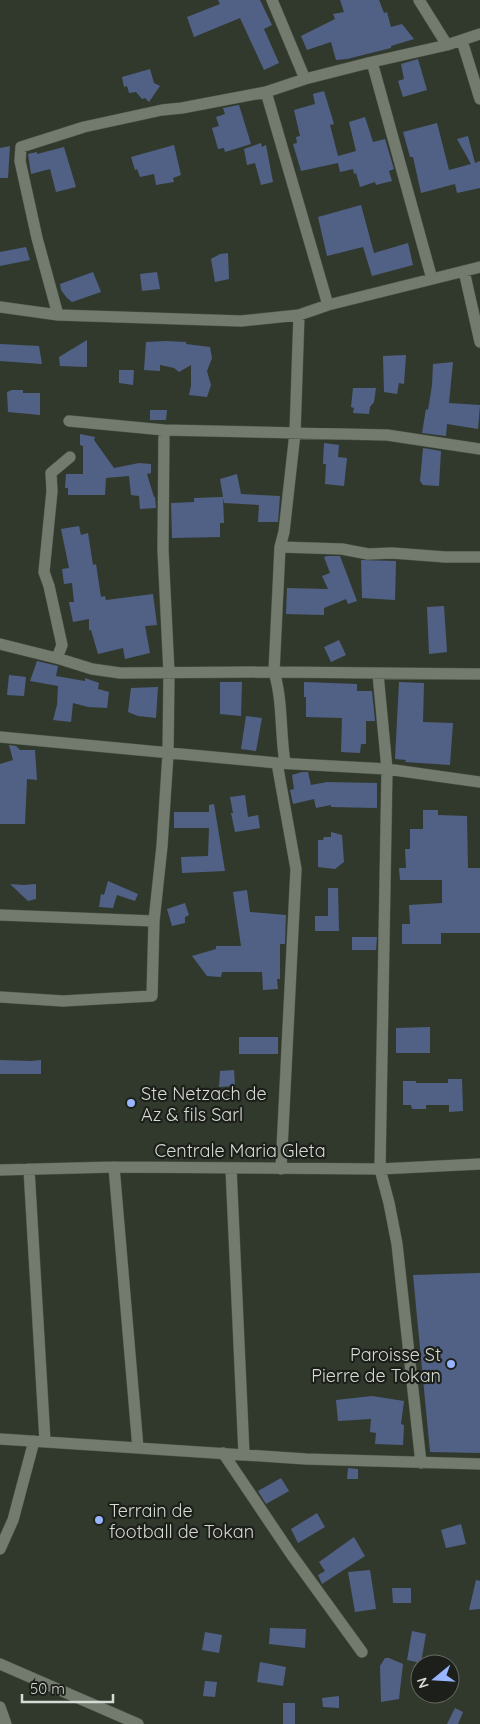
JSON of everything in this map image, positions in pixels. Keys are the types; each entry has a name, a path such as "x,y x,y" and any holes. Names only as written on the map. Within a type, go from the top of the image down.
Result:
{"street":[{"path":"272,0 305,79"},
{"path":"420,0 447,45"},
{"path":"58,315 37,238 22,171 20,161 21,147 84,127 162,110 266,92 305,79 447,45 480,34"},
{"path":"462,41 480,99"},
{"path":"372,62 432,279"},
{"path":"266,92 328,305"},
{"path":"0,307 58,315 241,322 299,315 328,305 480,267"},
{"path":"464,271 480,342"},
{"path":"281,1168 296,869 281,763 279,689 274,672 280,547 284,532 295,433 299,315"},
{"path":"69,421 164,430 387,435 480,449"},
{"path":"0,997 63,1001 152,996 154,921 162,846 168,754 169,673 163,550 164,430"},
{"path":"57,658 62,645 49,586 44,572 52,473 70,457"},
{"path":"280,547 342,549 368,554 392,553 445,557 480,557"},
{"path":"0,644 92,669 120,674 274,672 480,674"},
{"path":"378,674 387,769 380,1169 397,1244 421,1463"},
{"path":"0,737 168,754 387,769 480,782"},
{"path":"0,915 154,921"},
{"name":"Centrale Maria Gleta","path":"0,1170 114,1167 380,1169 480,1164"},
{"path":"114,1167 138,1448"},
{"path":"231,1168 244,1454"},
{"path":"0,1549 13,1520 40,1441 29,1169"},
{"path":"0,1439 306,1459 480,1464"},
{"path":"223,1453 291,1554 362,1652"},
{"path":"0,1664 138,1724"},
{"path":"0,1707 6,1724"}],"building":[{"path":"218,0 260,0 272,25 264,29 279,63 264,70 240,18 194,37 187,17 220,4"},
{"path":"340,0 379,0 384,13 387,12 391,27 402,24 414,39 391,46 391,48 347,59 336,60 331,42 307,50 301,36 335,19 333,14 344,12"},
{"path":"418,59 427,90 403,97 398,81 404,79 401,64"},
{"path":"150,69 154,83 160,86 149,102 145,98 142,99 136,92 129,93 127,86 124,87 122,77"},
{"path":"324,91 334,124 330,125 338,156 356,151 349,122 365,117 373,142 385,139 394,169 389,171 392,181 376,185 375,182 360,187 353,169 340,172 338,163 301,171 293,144 297,143 296,137 300,136 294,110 315,104 313,94"},
{"path":"239,105 251,144 225,152 224,148 218,149 212,128 219,126 216,117 225,114 223,108"},
{"path":"437,123 449,170 471,164 457,139 468,136 475,163 480,161 480,188 457,193 455,184 421,193 413,157 410,157 403,132"},
{"path":"261,143 262,147 266,145 273,182 261,185 255,163 247,165 244,149"},
{"path":"174,145 181,175 173,178 174,182 156,185 154,174 140,177 137,169 135,170 131,157"},
{"path":"10,146 8,178 0,178 0,148"},
{"path":"64,147 76,187 56,192 50,169 31,174 28,154 37,152 37,154"},
{"path":"361,205 374,253 408,243 413,265 372,276 363,247 327,256 318,217"},
{"path":"26,247 30,260 0,266 0,252"},
{"path":"228,253 229,279 215,282 211,259 220,254"},
{"path":"93,272 101,292 72,302 67,298 61,290 60,284"},
{"path":"157,272 160,289 142,291 140,274"},
{"path":"87,340 87,367 60,366 59,357"},
{"path":"146,342 186,342 186,344 210,347 212,358 207,371 211,385 207,397 189,395 191,365 179,372 174,368 160,365 160,371 144,370"},
{"path":"0,344 39,346 42,364 0,361"},
{"path":"406,355 404,384 399,383 397,394 384,392 383,356"},
{"path":"453,362 449,403 480,405 478,429 447,424 446,436 422,433 432,385 433,364"},
{"path":"119,370 134,370 133,385 119,383"},
{"path":"353,388 376,388 374,402 370,407 369,414 353,413 354,408 351,407"},
{"path":"23,390 23,393 40,393 40,415 8,412 7,392"},
{"path":"150,410 167,410 166,420 150,420"},
{"path":"80,434 95,437 94,440 114,468 139,463 151,464 151,473 147,474 155,497 156,508 140,509 139,496 131,495 129,476 106,478 105,495 68,495 68,488 65,488 66,474 83,474 83,446 80,445"},
{"path":"324,443 339,445 338,457 347,458 344,486 325,484 326,464 323,464"},
{"path":"423,448 441,451 439,486 423,485 420,481"},
{"path":"237,474 241,494 280,496 278,522 258,522 259,505 224,503 223,498 224,523 220,523 220,537 172,538 171,503 194,502 194,498 223,497 220,479"},
{"path":"79,526 81,535 88,533 93,565 96,564 101,597 105,596 106,600 153,594 157,625 145,626 150,653 125,659 123,648 98,654 91,630 89,630 89,619 73,622 69,602 74,602 72,583 64,584 62,569 69,568 61,529"},
{"path":"340,556 357,601 348,604 346,599 324,608 324,615 286,614 287,588 328,589 322,576 330,573 324,557"},
{"path":"361,560 396,561 395,600 362,598"},
{"path":"444,606 447,652 429,654 427,607"},
{"path":"339,640 346,655 331,662 324,647"},
{"path":"37,661 58,666 56,676 85,681 85,678 99,683 98,689 109,692 107,708 88,707 73,703 71,722 53,720 57,705 58,686 30,681"},
{"path":"9,675 26,677 24,696 7,695"},
{"path":"220,682 242,682 241,716 220,714"},
{"path":"304,682 357,684 357,691 372,691 375,721 366,721 366,744 361,744 360,753 341,752 342,718 306,717"},
{"path":"399,682 424,683 423,722 453,723 450,765 405,762 406,760 395,759"},
{"path":"158,687 156,718 138,716 128,712 131,688"},
{"path":"246,716 262,718 256,751 241,749"},
{"path":"9,745 16,746 20,750 35,750 37,780 27,779 25,824 0,824 0,764 13,760"},
{"path":"308,772 311,785 327,782 377,783 377,808 331,807 331,805 316,808 314,799 293,804 290,790 294,789 292,775"},
{"path":"245,795 248,817 258,815 260,828 235,832 230,797"},
{"path":"214,804 225,871 182,873 181,857 208,856 209,828 174,828 174,812 209,812 209,805"},
{"path":"423,810 438,810 438,815 467,816 468,868 480,868 480,933 441,933 441,944 402,944 402,924 410,924 409,905 442,903 442,880 400,880 399,868 406,868 405,849 410,849 410,829 423,829"},
{"path":"331,832 342,835 344,862 335,869 318,867 318,840 323,840 324,837 331,837"},
{"path":"108,881 138,894 135,901 117,895 113,908 99,907 101,894 104,895"},
{"path":"10,884 36,884 36,899 28,901"},
{"path":"328,888 338,888 339,931 315,931 315,916 328,916"},
{"path":"247,890 250,912 286,915 285,944 280,944 280,979 277,979 278,989 263,990 262,972 222,972 221,977 207,976 192,956 216,949 216,946 241,946 233,892"},
{"path":"185,903 189,915 185,917 185,923 172,926 167,909"},
{"path":"352,937 377,937 376,950 352,950"},
{"path":"430,1027 430,1053 396,1053 396,1028"},
{"path":"239,1037 278,1037 278,1054 239,1054"},
{"path":"0,1060 41,1060 41,1074 0,1074"},
{"path":"234,1070 235,1086 219,1087 220,1071"},
{"path":"448,1079 462,1079 463,1111 449,1112 449,1105 426,1105 426,1109 412,1109 411,1105 403,1105 403,1081 448,1083"},
{"name":"Paroisse St Pierre de Tokan","path":"480,1273 480,1453 430,1452 413,1275"},
{"path":"372,1396 404,1401 401,1424 404,1425 403,1445 375,1444 376,1433 370,1432 371,1419 338,1421 336,1400"},
{"path":"348,1468 358,1469 358,1479 347,1479"},
{"path":"281,1478 289,1491 266,1504 258,1491"},
{"path":"317,1513 325,1527 298,1543 291,1529"},
{"path":"461,1524 466,1544 446,1548 441,1530"},
{"path":"354,1537 365,1556 322,1584 318,1575 325,1571 319,1562"},
{"path":"370,1570 376,1609 355,1612 348,1572"},
{"path":"476,1580 480,1581 480,1609 469,1610"},
{"path":"392,1588 411,1588 411,1603 393,1603"},
{"path":"270,1628 306,1629 305,1648 269,1644"},
{"path":"412,1631 426,1634 423,1654 410,1654 410,1661 407,1660"},
{"path":"205,1632 222,1635 219,1653 202,1650"},
{"path":"385,1658 403,1664 399,1699 381,1702 380,1666"},
{"path":"260,1662 286,1667 283,1686 257,1682"},
{"path":"205,1681 217,1682 215,1697 203,1696"},
{"path":"339,1696 339,1708 323,1707 322,1698"},
{"path":"283,1703 295,1703 295,1724 283,1724"},
{"path":"455,1708 463,1712 458,1724 447,1724"}],"place":[{"name":"Ste Netzach de Az & fils Sarl","path":"131,1103"},
{"name":"Paroisse St Pierre de Tokan","path":"451,1364"},
{"name":"Terrain de football de Tokan","path":"99,1520"}]}
